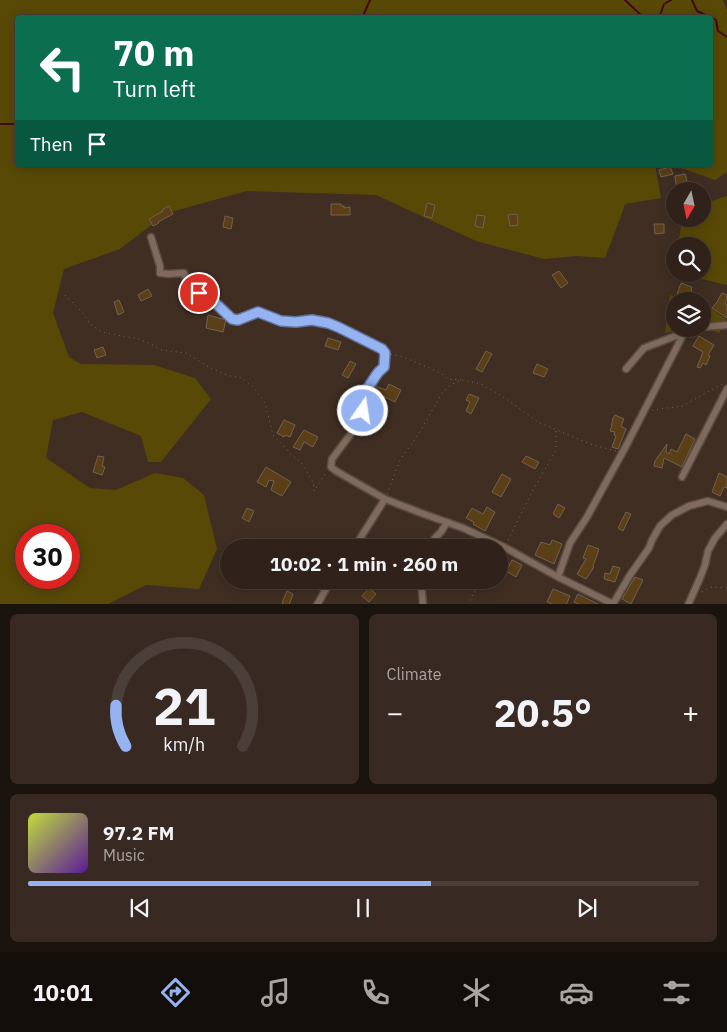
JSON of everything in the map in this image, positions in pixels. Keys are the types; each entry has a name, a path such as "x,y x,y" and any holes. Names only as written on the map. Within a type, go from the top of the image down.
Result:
{"street":[{"path":"151,237 160,272 168,274 184,273 186,285 190,290 210,298 232,319 238,320 258,312 281,321 312,320 328,323 382,349 385,353 384,367 377,372 365,392 362,419 332,459 332,467 385,499 463,528 487,539"},
{"path":"711,326 727,325"},
{"path":"626,369 644,348 672,337"},
{"path":"558,577 570,543 587,517 622,453 682,337"},
{"path":"682,477 727,390"},
{"path":"360,539 385,499"},
{"path":"508,549 558,577 613,604 649,548 660,526 672,515 689,506 708,501 727,506"},
{"path":"433,539 441,532 447,522"},
{"path":"688,604 705,565 708,551 715,538 727,524"},
{"path":"317,604 326,589"},
{"path":"422,589 423,604"}],"path":[{"path":"65,295 83,313 90,324 102,332 138,339 160,350 186,353 212,369 230,376 242,378 253,387 265,403 273,435 301,462 313,482 314,491 332,467"},
{"path":"385,353 396,354 437,371 448,379 480,384 502,396 538,422 590,444 622,453"},
{"path":"385,499 400,460 418,435 442,393 452,384 463,380"},
{"path":"644,412 683,406 725,382"},
{"path":"508,539 556,450 556,430"},
{"path":"694,591 702,592 712,586 727,588"},
{"path":"468,604 476,589"}],"shaded area":[{"path":"0,0 723,0 727,10 727,172 715,180 679,167 713,167 713,15 15,15 15,167 655,167 661,198 625,204 605,258 577,256 544,259 476,241 376,195 247,191 167,213 120,249 64,269 53,313 69,357 81,364 154,365 195,378 211,399 161,462 148,462 141,436 82,412 53,420 46,458 90,488 116,490 155,473 183,478 204,495 217,549 199,589 146,585 108,604 0,604"},
{"path":"727,196 727,285 711,281 711,237 679,237 681,228 711,228 711,201"},
{"path":"711,308 726,319 719,333 711,329"}],"building":[{"path":"670,167 673,174 661,177 659,170"},
{"path":"685,174 687,181 676,182 675,176"},
{"path":"427,203 435,205 432,218 424,216"},
{"path":"331,204 341,204 344,208 350,207 350,215 331,215"},
{"path":"169,206 173,214 153,226 149,219"},
{"path":"517,214 518,225 510,226 508,215"},
{"path":"477,215 485,216 483,228 475,226"},
{"path":"225,216 233,218 231,229 223,227"},
{"path":"654,224 664,224 664,233 655,234"},
{"path":"559,271 568,283 561,288 552,275"},
{"path":"681,283 692,287 691,292 678,292"},
{"path":"148,289 152,296 141,301 138,295"},
{"path":"722,293 727,295 725,304 727,305 727,318 712,308"},
{"path":"119,300 124,312 118,315 114,302"},
{"path":"208,315 226,320 223,332 206,328"},
{"path":"698,337 714,345 708,355 710,356 706,365 703,363 700,368 697,367 703,352 693,346"},
{"path":"328,338 341,342 338,350 325,346"},
{"path":"103,347 106,355 97,358 94,350"},
{"path":"486,351 492,354 482,372 476,369"},
{"path":"350,361 356,364 348,378 342,375"},
{"path":"537,364 548,369 544,377 533,373"},
{"path":"389,384 401,390 395,402 372,391 375,386 386,390"},
{"path":"469,394 479,398 471,414 466,411 470,402 466,400"},
{"path":"615,415 624,419 621,426 626,429 618,449 612,447 616,436 614,435 615,432 610,431"},
{"path":"284,420 295,425 290,437 285,435 284,437 277,433"},
{"path":"304,430 318,437 313,447 304,442 300,450 293,447"},
{"path":"686,434 695,439 682,467 664,458 662,468 654,466 655,461 667,444 666,452 669,454 671,449 677,452"},
{"path":"98,456 104,457 102,466 105,467 102,475 93,472"},
{"path":"526,456 539,462 535,469 522,462"},
{"path":"266,467 291,482 282,496 271,490 274,481 269,480 266,487 257,482"},
{"path":"719,473 727,477 727,488 724,487 720,496 712,492"},
{"path":"502,474 511,479 501,497 492,492"},
{"path":"558,504 565,508 559,518 553,514"},
{"path":"487,507 495,512 485,531 466,518 472,508 483,514"},
{"path":"247,508 254,511 249,522 242,518"},
{"path":"626,512 631,514 623,531 618,528"},
{"path":"552,540 562,544 554,564 535,555 541,542 550,545"},
{"path":"588,545 599,549 594,567 586,579 577,574 586,559 583,558"},
{"path":"512,560 522,565 516,577 508,572 508,567"},
{"path":"613,566 620,568 615,582 604,579 605,573 610,574"},
{"path":"635,577 643,580 631,604 622,599"},
{"path":"368,589 376,594 369,602 362,596"},
{"path":"553,589 570,596 566,604 552,604 547,602"},
{"path":"287,591 293,594 289,604 282,603"},
{"path":"578,594 598,604 578,604 574,602"}],"waterway":[{"path":"363,15 370,0"},
{"path":"625,0 641,15"},
{"path":"660,15 664,4 671,0"},
{"path":"692,0 697,11 705,15"},
{"path":"713,19 716,20 718,31 727,37"},
{"path":"0,124 15,124"}],"route":[{"path":"199,293 210,298 235,320 258,312 281,321 320,321 338,327 378,346 385,353 384,367 377,372 365,392 363,411"}]}
